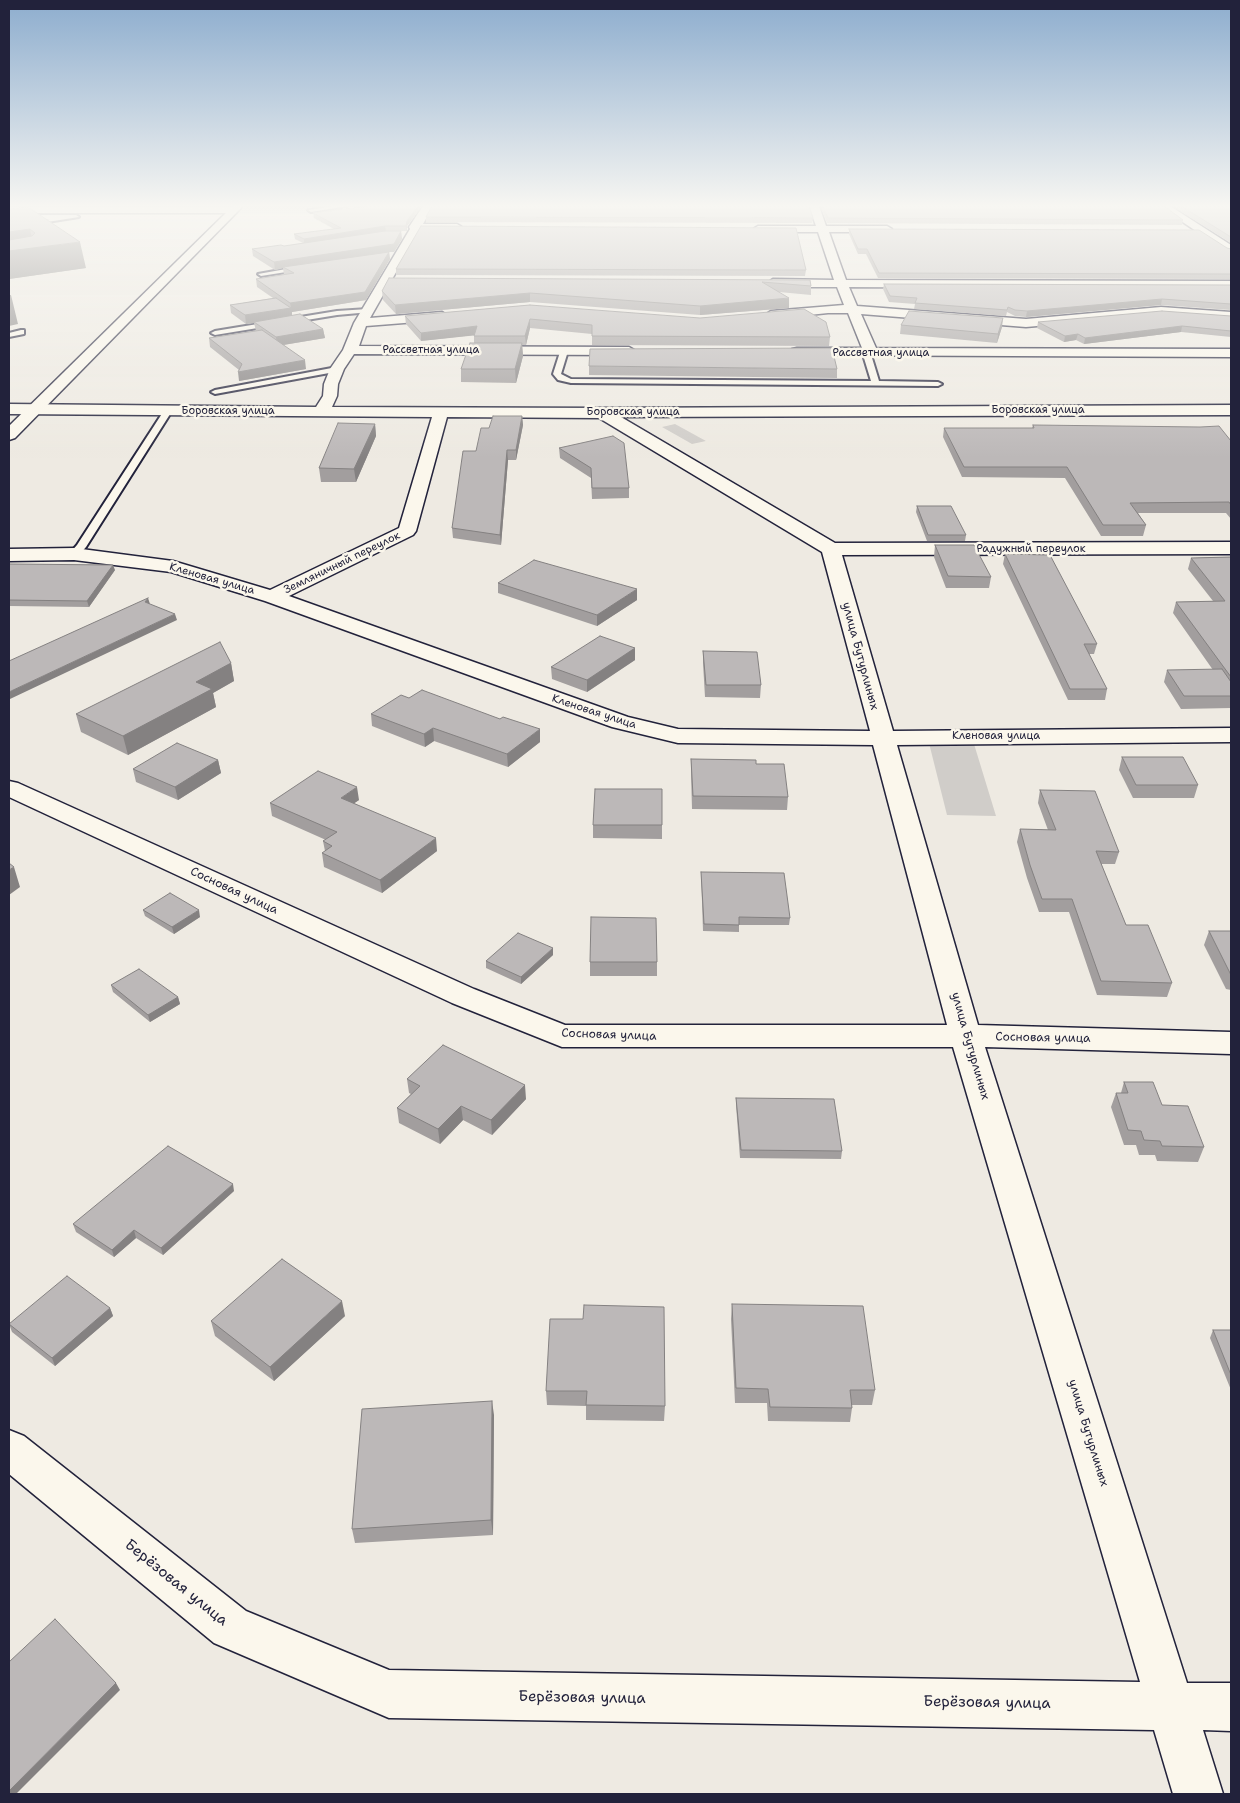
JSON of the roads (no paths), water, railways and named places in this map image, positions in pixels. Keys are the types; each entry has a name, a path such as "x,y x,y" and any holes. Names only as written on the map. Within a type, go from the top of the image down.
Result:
{"street":[{"path":"9,435 154,290"},
{"path":"322,410 330,396 337,369 350,350 361,323 379,290"},
{"path":"844,290 871,352"},
{"path":"762,316 828,309 852,309 1026,324 1161,311 1231,316"},
{"path":"361,323 460,314"},
{"name":"Рассветная улица","path":"350,350 644,352"},
{"name":"Рассветная улица","path":"782,352 1231,353"},
{"name":"Боровская улица","path":"9,409 602,413 1231,410"},
{"name":"Земляничный переулок","path":"272,597 407,531 441,412"},
{"path":"602,413 831,549"},
{"name":"Радужный переулок","path":"831,549 1231,548"},
{"name":"улица Бутурлиных","path":"831,549 966,1037 1198,1794"},
{"name":"Кленовая улица","path":"9,555 74,554 173,567 272,597 620,722 678,736 882,738 1231,735"},
{"name":"Сосновая улица","path":"9,788 463,996 562,1036 1007,1036 1231,1043"},
{"name":"Берёзовая улица","path":"9,1449 230,1627 389,1694 1231,1707"}],"lane":[{"path":"215,333 337,313 368,311"},
{"path":"9,335 21,332"},
{"path":"564,351 557,374 561,378 571,381 938,384"},
{"path":"871,352 868,358 876,383"},
{"path":"214,392 337,369"},
{"path":"74,554 81,547 168,411"}]}
